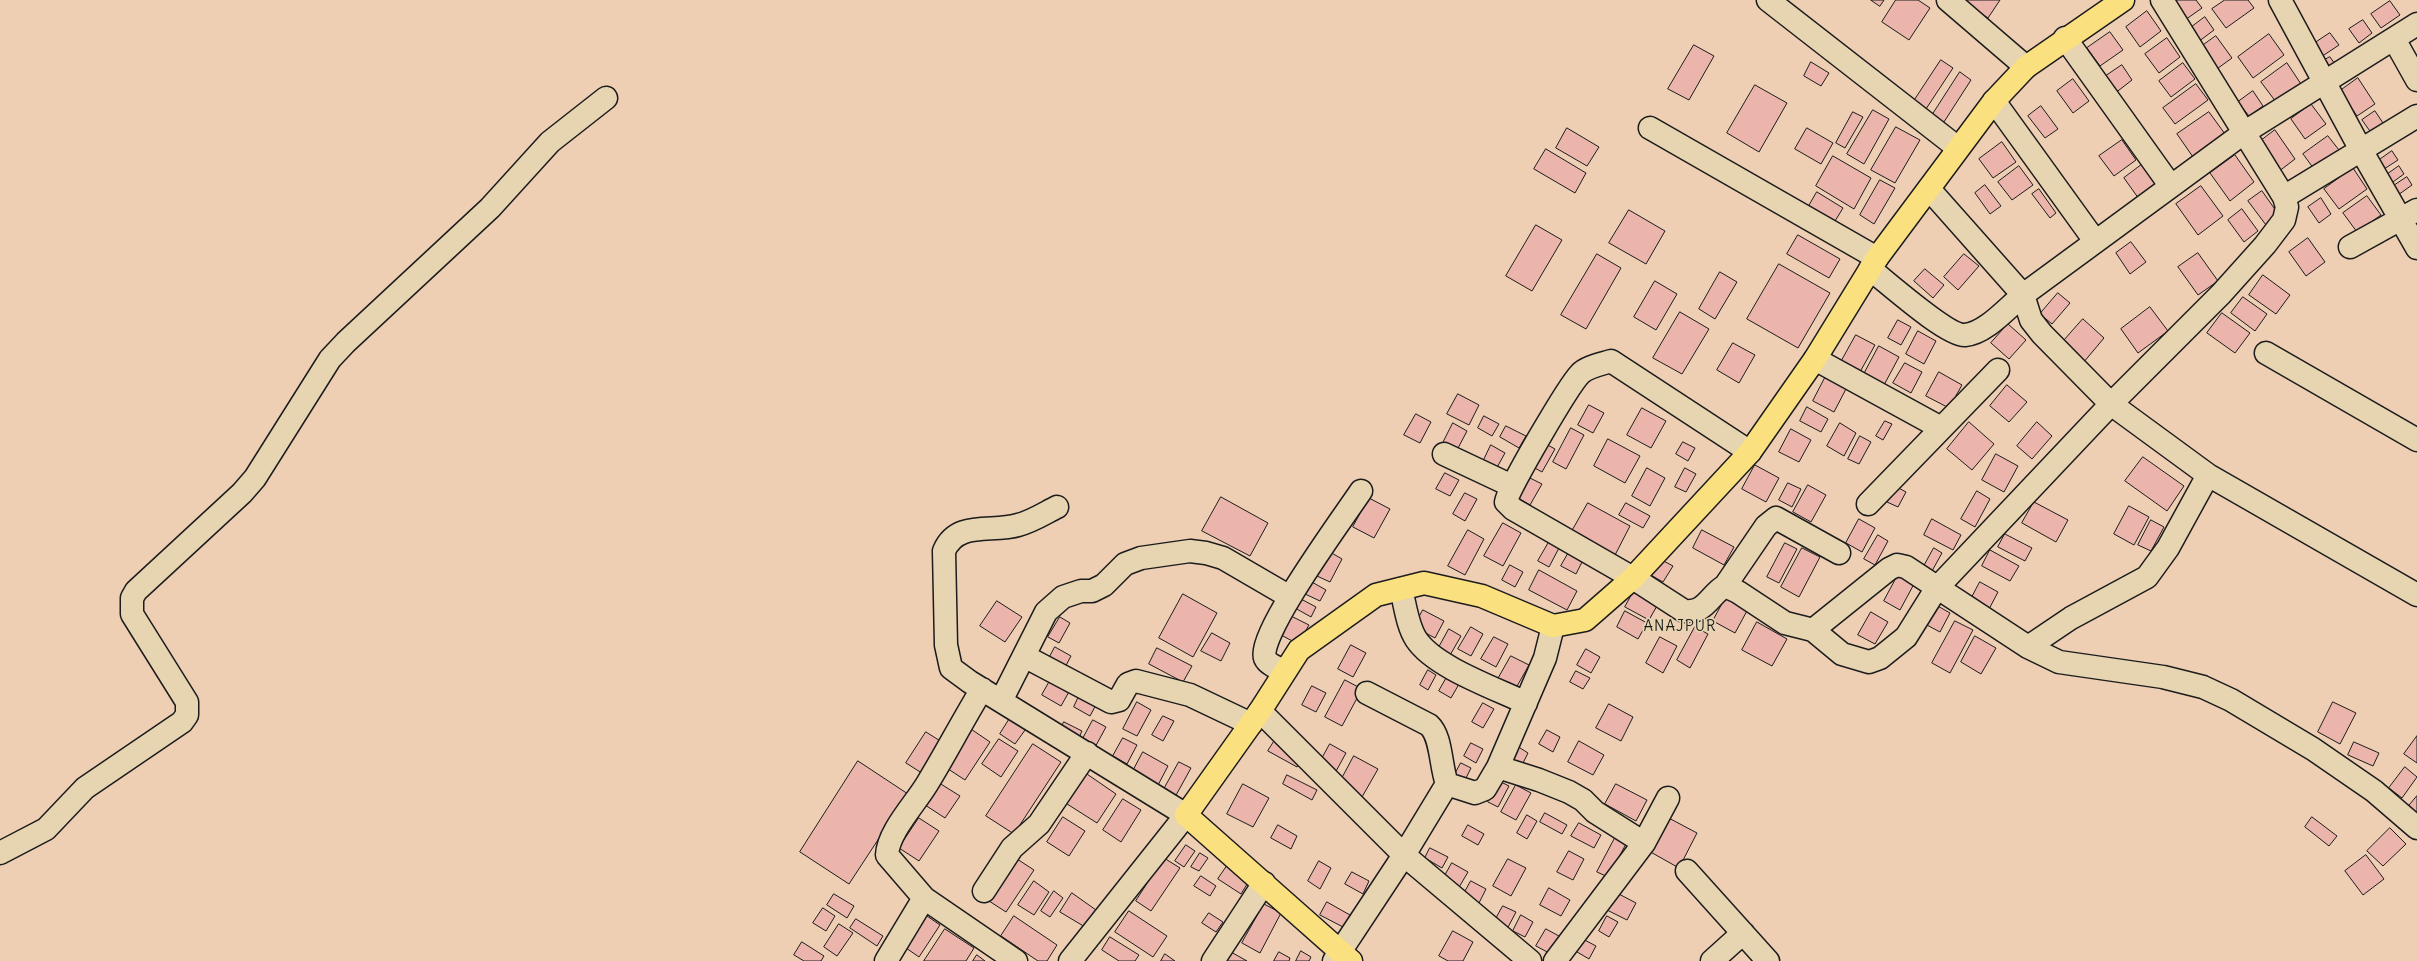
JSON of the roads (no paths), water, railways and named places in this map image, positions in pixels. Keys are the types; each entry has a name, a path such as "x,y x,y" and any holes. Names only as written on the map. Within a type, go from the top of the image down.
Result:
{"main road":[{"path":"1342,957 1264,883 1186,815 1255,717 1298,650 1376,595 1424,583 1482,596 1554,626 1585,620 1633,578 1750,452 1815,359 1873,264 1994,101 2026,67 2065,38 2123,0"}],"street":[{"path":"1768,0 1958,148"},
{"path":"1948,0 2026,67"},
{"path":"1725,586 1738,592 1785,623 1814,630 1842,654 1869,662 1886,654 1906,637 1936,589 2111,404 2221,294 2265,245 2284,220 2287,207 2284,197 2162,0"},
{"path":"2280,0 2361,150 2408,214 2417,248"},
{"path":"1650,128 1873,264 1942,326 1964,335 1988,324 2023,295 2095,241 2170,185 2245,132 2417,24"},
{"path":"2065,38 2170,185"},
{"path":"2394,39 2417,80"},
{"path":"0,853 46,829 85,788 182,722 187,715 187,702 132,614 132,598 136,591 242,493 255,478 330,359 346,342 490,208 550,142 606,98"},
{"path":"1994,101 2095,241"},
{"path":"2284,197 2417,116"},
{"path":"1929,189 2023,295 2031,320 2055,348 2111,404 2208,475 2417,595"},
{"path":"2350,247 2408,214"},
{"path":"2266,353 2417,440"},
{"path":"1815,359 1941,428"},
{"path":"1750,452 1611,361 1580,373 1512,486 1506,502 1512,509 1633,578 1684,610 1692,612 1703,608 1725,586 1766,526 1776,518 1839,553"},
{"path":"1868,504 1998,370"},
{"path":"1444,454 1512,486"},
{"path":"2043,654 2071,618 2147,578 2168,548 2208,475"},
{"path":"1285,671 1270,664 1265,658 1265,647 1290,597 1361,492"},
{"path":"1057,507 1018,525 965,530 947,543 944,551 943,600 946,645 952,668 982,689 1186,815 1070,961"},
{"path":"1001,700 1046,612 1063,597 1081,591 1092,591 1104,585 1125,564 1141,558 1190,551 1206,553 1223,558 1290,597"},
{"path":"1814,630 1897,566 1906,567 1936,589 2043,654 2163,677 2202,687 2230,700 2313,749 2374,791 2417,828"},
{"path":"1401,589 1415,638 1425,651 1450,666 1526,703"},
{"path":"1368,693 1429,725 1436,731 1441,770 1447,784 1475,794 1485,789 1498,767 1545,658 1554,626"},
{"path":"1024,656 1110,702 1118,700 1128,684 1136,681 1190,695 1255,717 1404,855 1530,961"},
{"path":"982,689 927,784 887,847 886,855 924,898 1016,961"},
{"path":"984,892 1012,848 1039,824 1087,754"},
{"path":"1498,767 1539,780 1574,795 1583,800 1595,812 1644,843"},
{"path":"1342,957 1447,784"},
{"path":"1555,961 1600,897 1644,843 1668,798"},
{"path":"1687,871 1768,961"},
{"path":"1213,961 1264,883"},
{"path":"886,961 924,898"},
{"path":"1712,961 1743,934"}],"district":[{"name":"ANAJPUR","path":"1680,627"}]}
